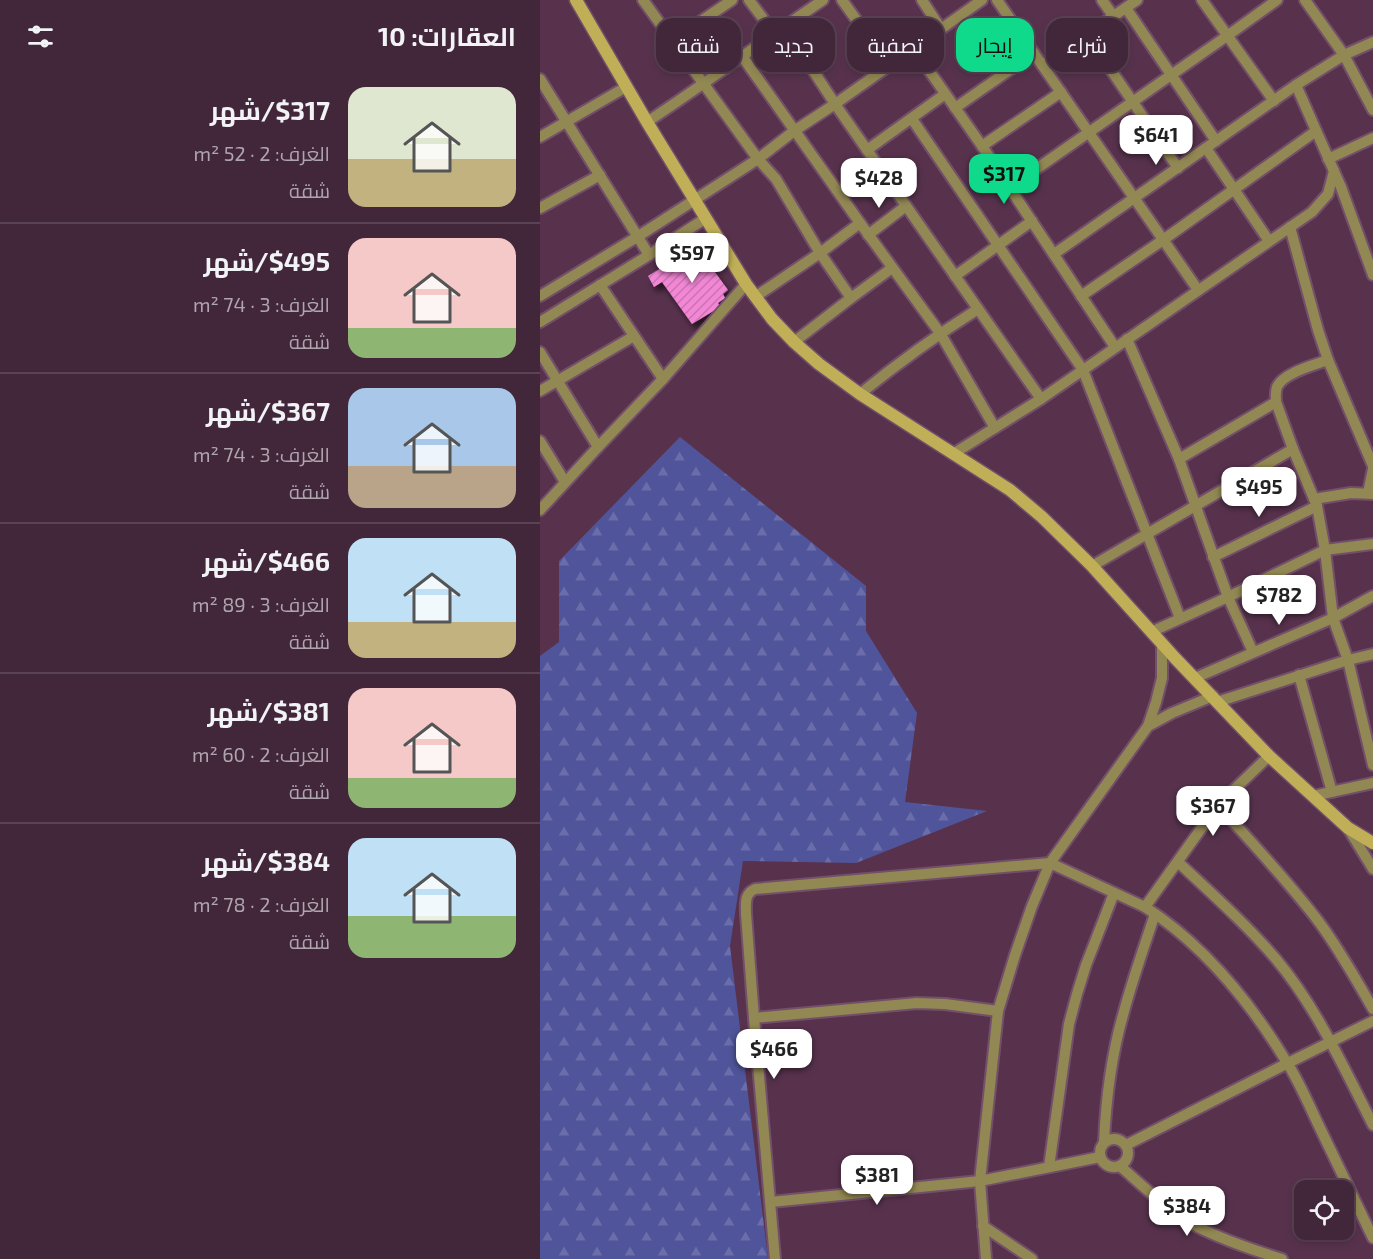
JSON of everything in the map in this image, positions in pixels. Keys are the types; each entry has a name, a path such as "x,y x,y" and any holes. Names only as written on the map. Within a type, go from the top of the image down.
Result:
{"main road":[{"path":"576,0 705,218 746,284 772,319 819,364 860,394 976,468 1042,517 1092,566 1151,632 1269,756 1348,828 1373,843"}],"street":[{"path":"643,0 656,18"},
{"path":"706,18 732,0"},
{"path":"749,0 763,18"},
{"path":"796,18 823,0"},
{"path":"842,0 855,18"},
{"path":"922,0 934,18"},
{"path":"944,26 982,0"},
{"path":"997,0 1010,18"},
{"path":"1102,0 1114,17 1137,0"},
{"path":"1202,0 1274,101"},
{"path":"1010,188 1277,0"},
{"path":"1305,0 1344,55 1373,110"},
{"path":"1126,8 1216,141"},
{"path":"1054,255 1296,85 1344,55 1373,42"},
{"path":"647,122 753,48"},
{"path":"1034,53 1198,290"},
{"path":"742,56 940,333 995,428"},
{"path":"1042,65 1046,62"},
{"path":"695,72 758,159 776,178 820,253 851,298"},
{"path":"814,72 1041,399"},
{"path":"540,296 758,159 879,72"},
{"path":"930,72 1116,347"},
{"path":"955,108 1007,72"},
{"path":"1113,72 1178,168"},
{"path":"540,79 649,255"},
{"path":"1296,85 1341,187 1373,275"},
{"path":"540,137 626,87"},
{"path":"982,146 1061,92"},
{"path":"867,150 945,94"},
{"path":"912,119 1083,370 1180,618"},
{"path":"1081,296 1316,131"},
{"path":"1328,159 1373,138"},
{"path":"1206,148 1269,241"},
{"path":"953,454 1041,399 1312,212 1328,194 1334,171"},
{"path":"540,208 600,175"},
{"path":"868,235 906,206"},
{"path":"540,322 705,218"},
{"path":"955,276 1032,221"},
{"path":"755,297 860,223"},
{"path":"1213,556 1316,502 1339,494 1370,494 1373,467 1328,360 1290,226"},
{"path":"794,342 892,268"},
{"path":"540,510 663,379 746,284"},
{"path":"600,285 663,379"},
{"path":"860,394 903,359 978,309"},
{"path":"540,391 634,336"},
{"path":"1127,339 1179,459 1228,597 1253,652"},
{"path":"540,352 597,447"},
{"path":"1328,360 1282,379 1277,386 1276,402 1316,502 1325,550 1333,618 1348,660 1373,765"},
{"path":"1179,459 1276,402"},
{"path":"540,441 566,482"},
{"path":"1092,566 1293,449"},
{"path":"1151,632 1325,550 1373,544"},
{"path":"1195,678 1333,618 1373,596"},
{"path":"986,1259 980,1181 998,1011 1032,906 1050,863 1149,726 1162,678 1162,643"},
{"path":"1149,726 1172,712 1373,654"},
{"path":"1299,675 1332,792"},
{"path":"1145,907 1218,805 1269,756"},
{"path":"1313,796 1373,783"},
{"path":"1218,805 1319,922 1341,954 1373,1009"},
{"path":"1348,828 1373,869"},
{"path":"1178,862 1248,928 1277,960 1306,999 1331,1041 1373,1125"},
{"path":"775,1259 746,897 755,889 1050,863 1145,907 1183,937 1227,978 1288,1063 1373,1238"},
{"path":"1049,1167 1069,1024 1086,965 1114,893"},
{"path":"1104,1142 1111,1139 1119,1140 1125,1145 1128,1153 1126,1161 1120,1166 1112,1167 1104,1164 1100,1157 1100,1149 1104,1142 1106,1100 1120,1025 1155,914"},
{"path":"754,1018 917,1003 998,1011"},
{"path":"1125,1145 1373,1021"},
{"path":"771,1202 980,1181 1100,1157"},
{"path":"1120,1166 1195,1225 1256,1251 1282,1259"},
{"path":"983,1226 1032,1259"}],"green space":[{"path":"680,437 866,586 866,631 917,713 905,802 987,811 856,863 743,861 730,946 768,1259 540,1259 540,656 559,642 559,561"}],"building":[{"path":"696,246 728,290 723,294 725,298 718,303 720,307 692,324 662,282 654,287 648,276"}]}
